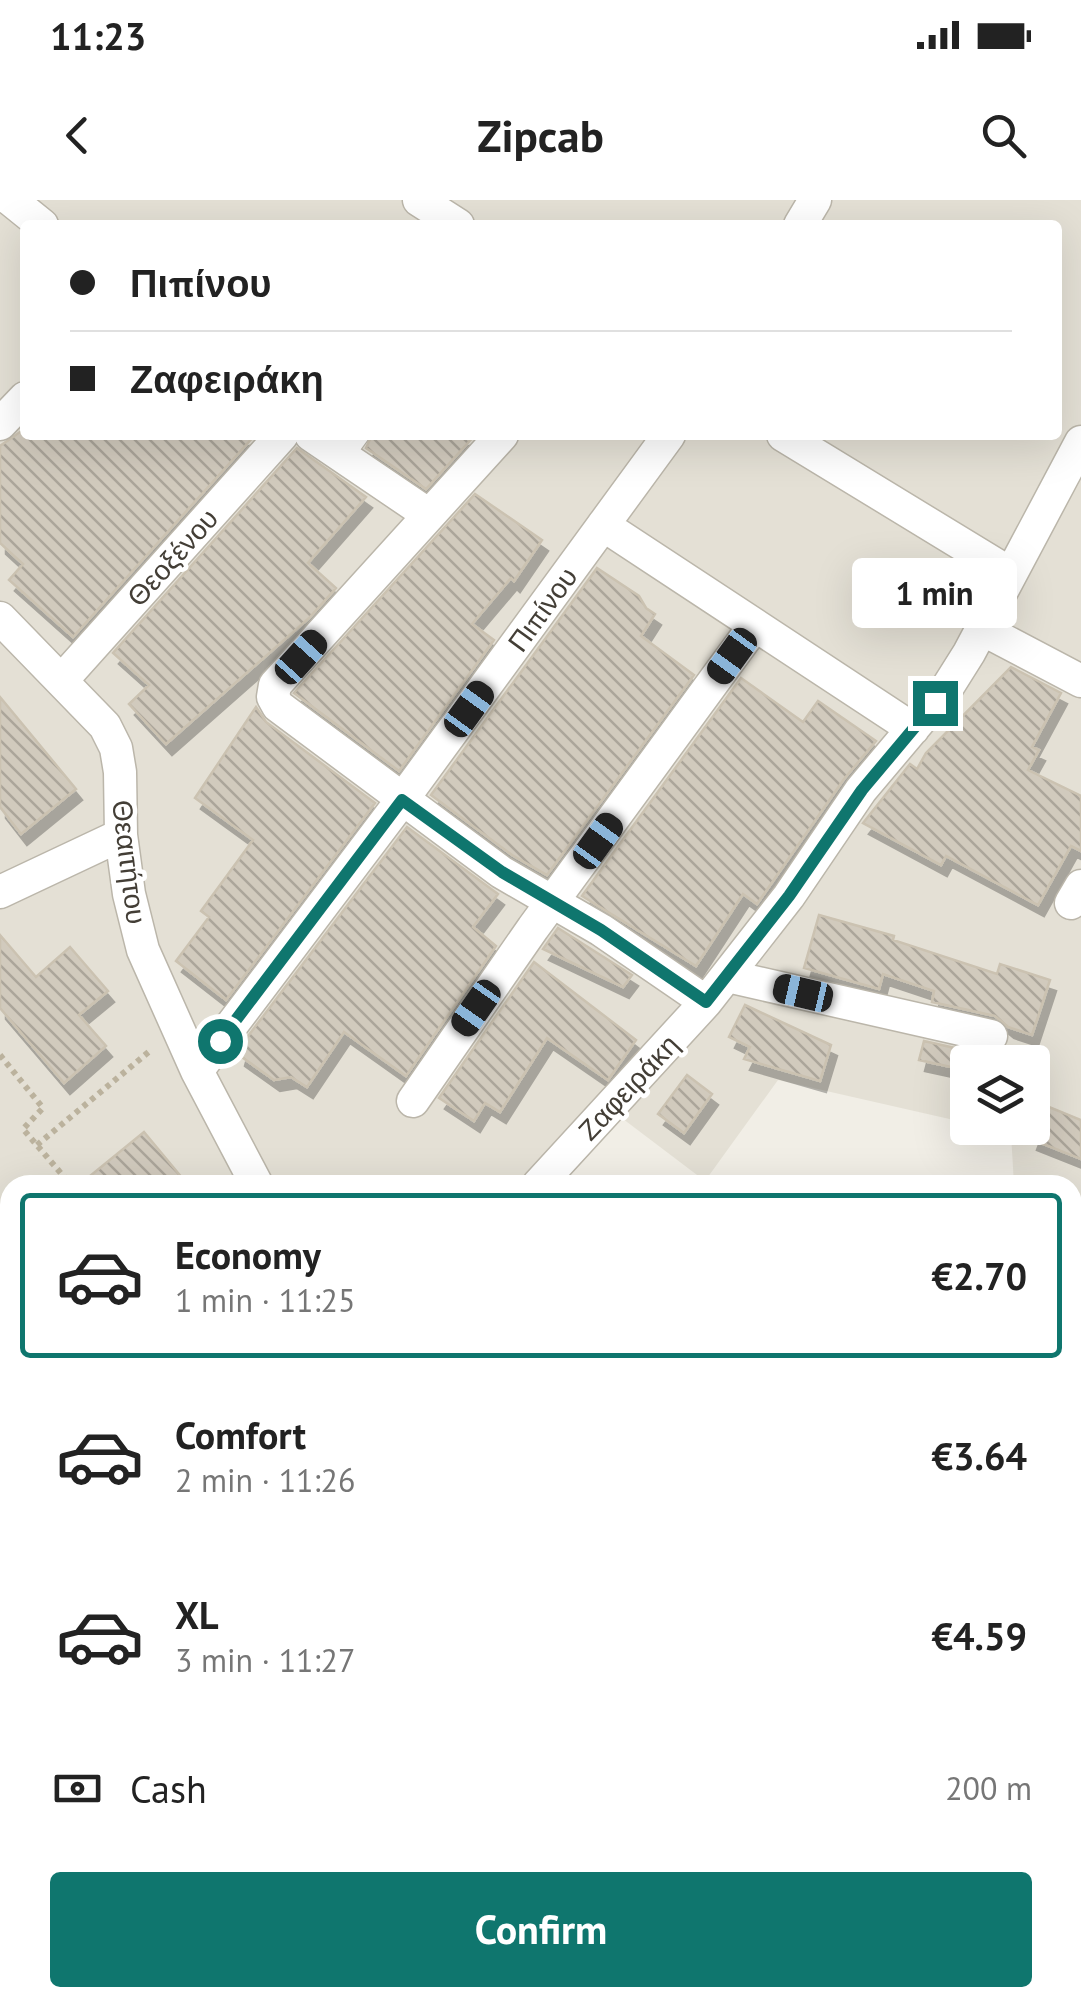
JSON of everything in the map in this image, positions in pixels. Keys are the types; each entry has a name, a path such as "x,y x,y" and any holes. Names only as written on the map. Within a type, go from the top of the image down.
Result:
{"street":[{"path":"12,200 36,220"},
{"path":"419,200 450,220"},
{"path":"0,424 20,403"},
{"name":"Θεοξένου","path":"62,680 278,440"},
{"path":"497,440 276,685 273,696 278,706 502,872 601,930 706,1002"},
{"name":"Πιπίνου","path":"197,1071 666,440"},
{"path":"791,440 1012,574"},
{"name":"Ζαφειράκη","path":"547,1175 728,976 862,790 947,688 1081,442"},
{"path":"352,446 429,516"},
{"path":"603,526 913,730"},
{"name":"Θεαιτήτου","path":"0,618 106,726 116,748 121,835 129,894 143,950 197,1071 251,1175"},
{"path":"413,1101 552,902 755,626"},
{"path":"982,629 1081,680"},
{"path":"0,892 121,835"},
{"path":"728,976 991,1036"}],"path":[{"path":"37,1145 177,1028"},
{"path":"0,1055 44,1108 23,1129 62,1175"}],"shaded area":[{"path":"0,200 1081,200 1081,1175 1013,1175 1012,1145 1050,1145 1050,1045 950,1045 950,1119 778,1080 709,1175 697,1175 598,1100 526,1175 0,1175"}],"building":[{"path":"20,432 20,440 250,440 73,637 9,580 23,564 0,543 0,446"},
{"path":"370,440 470,440 426,489 366,448"},
{"path":"297,448 366,497 308,563 336,588 309,618 166,744 129,704 149,685 113,653"},
{"path":"475,494 542,540 514,581 511,578 472,624 494,640 399,771 294,693"},
{"path":"597,568 639,596 655,614 641,636 694,675 547,875 512,855 431,795"},
{"path":"1011,667 1061,693 1032,747 1039,750 1028,770 1081,796 1081,851 1071,846 1038,905 946,856 941,865 863,823 910,764 917,769 926,753"},
{"path":"741,678 803,722 818,701 876,741 844,779 757,904 743,894 696,966 582,896"},
{"path":"0,697 76,789 21,834 0,807"},
{"path":"256,707 266,722 375,803 226,1000 176,961 209,917 201,911 253,840 195,798"},
{"path":"407,827 498,894 473,927 496,946 406,1076 344,1032 307,1087 291,1077 274,1080 239,1055 242,1044"},
{"path":"819,915 894,936 893,940 997,974 1000,964 1050,980 1032,1035 1008,1027 995,1016 932,1002 934,991 883,974 879,989 804,968"},
{"path":"558,928 632,975 623,987 543,949"},
{"path":"0,935 36,977 70,947 108,991 79,1015 106,1046 64,1083 0,1008"},
{"path":"534,962 636,1040 608,1080 547,1038 500,1112 485,1103 474,1121 439,1098"},
{"path":"745,1005 831,1045 820,1081 744,1059 750,1047 729,1037"},
{"path":"924,1041 950,1047 950,1067 919,1060"},
{"path":"687,1075 712,1094 684,1133 658,1114"},
{"path":"1050,1107 1081,1120 1081,1159 1046,1145 1050,1145"},
{"path":"144,1132 180,1175 91,1175"}],"route":[{"path":"220,1041 402,800 526,888 586,920 706,1002 789,896 862,790 935,703"}]}
